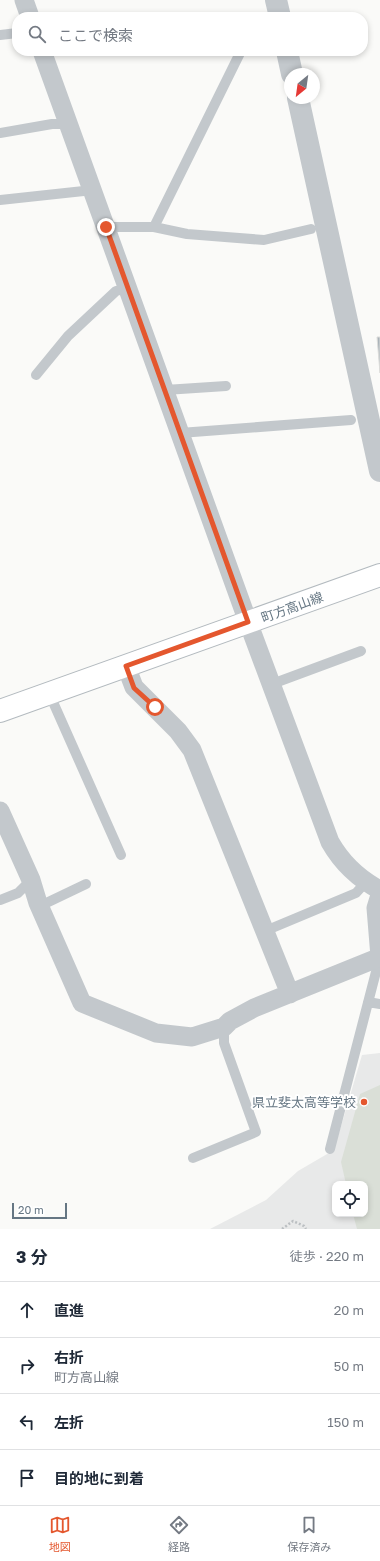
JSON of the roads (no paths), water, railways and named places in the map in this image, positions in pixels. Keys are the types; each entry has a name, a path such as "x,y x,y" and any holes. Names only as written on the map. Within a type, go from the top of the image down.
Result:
{"main road":[{"name":"町方高山線","path":"0,711 380,575"}],"street":[{"path":"24,0 28,12"},
{"path":"276,0 278,12"},
{"path":"44,56 248,622 330,842 337,855 349,868 373,886"},
{"path":"288,56 291,68"},
{"path":"299,104 380,471"},
{"path":"126,666 134,688 178,731 192,750 290,994"},
{"path":"0,811 31,880 40,906 82,1003 156,1033 192,1037 224,1027 230,1021 254,1008 378,958 376,908 380,895"}],"lane":[{"path":"0,35 12,34"},
{"path":"154,227 239,56"},
{"path":"0,133 52,124 69,124"},
{"path":"0,200 93,190"},
{"path":"106,227 154,227 187,234 264,240 311,229"},
{"path":"36,375 68,336 116,291 128,288"},
{"path":"165,390 226,386"},
{"path":"180,433 350,420"},
{"path":"272,684 361,651"},
{"path":"49,693 121,855"},
{"path":"0,900 18,893 31,880"},
{"path":"40,906 86,884"},
{"path":"265,931 373,886"},
{"path":"330,1149 377,968 378,958"},
{"path":"368,1002 380,1004"},
{"path":"193,1158 256,1132 224,1043 224,1027"}],"place":[{"name":"県立斐太高等学校","path":"364,1102"}]}
